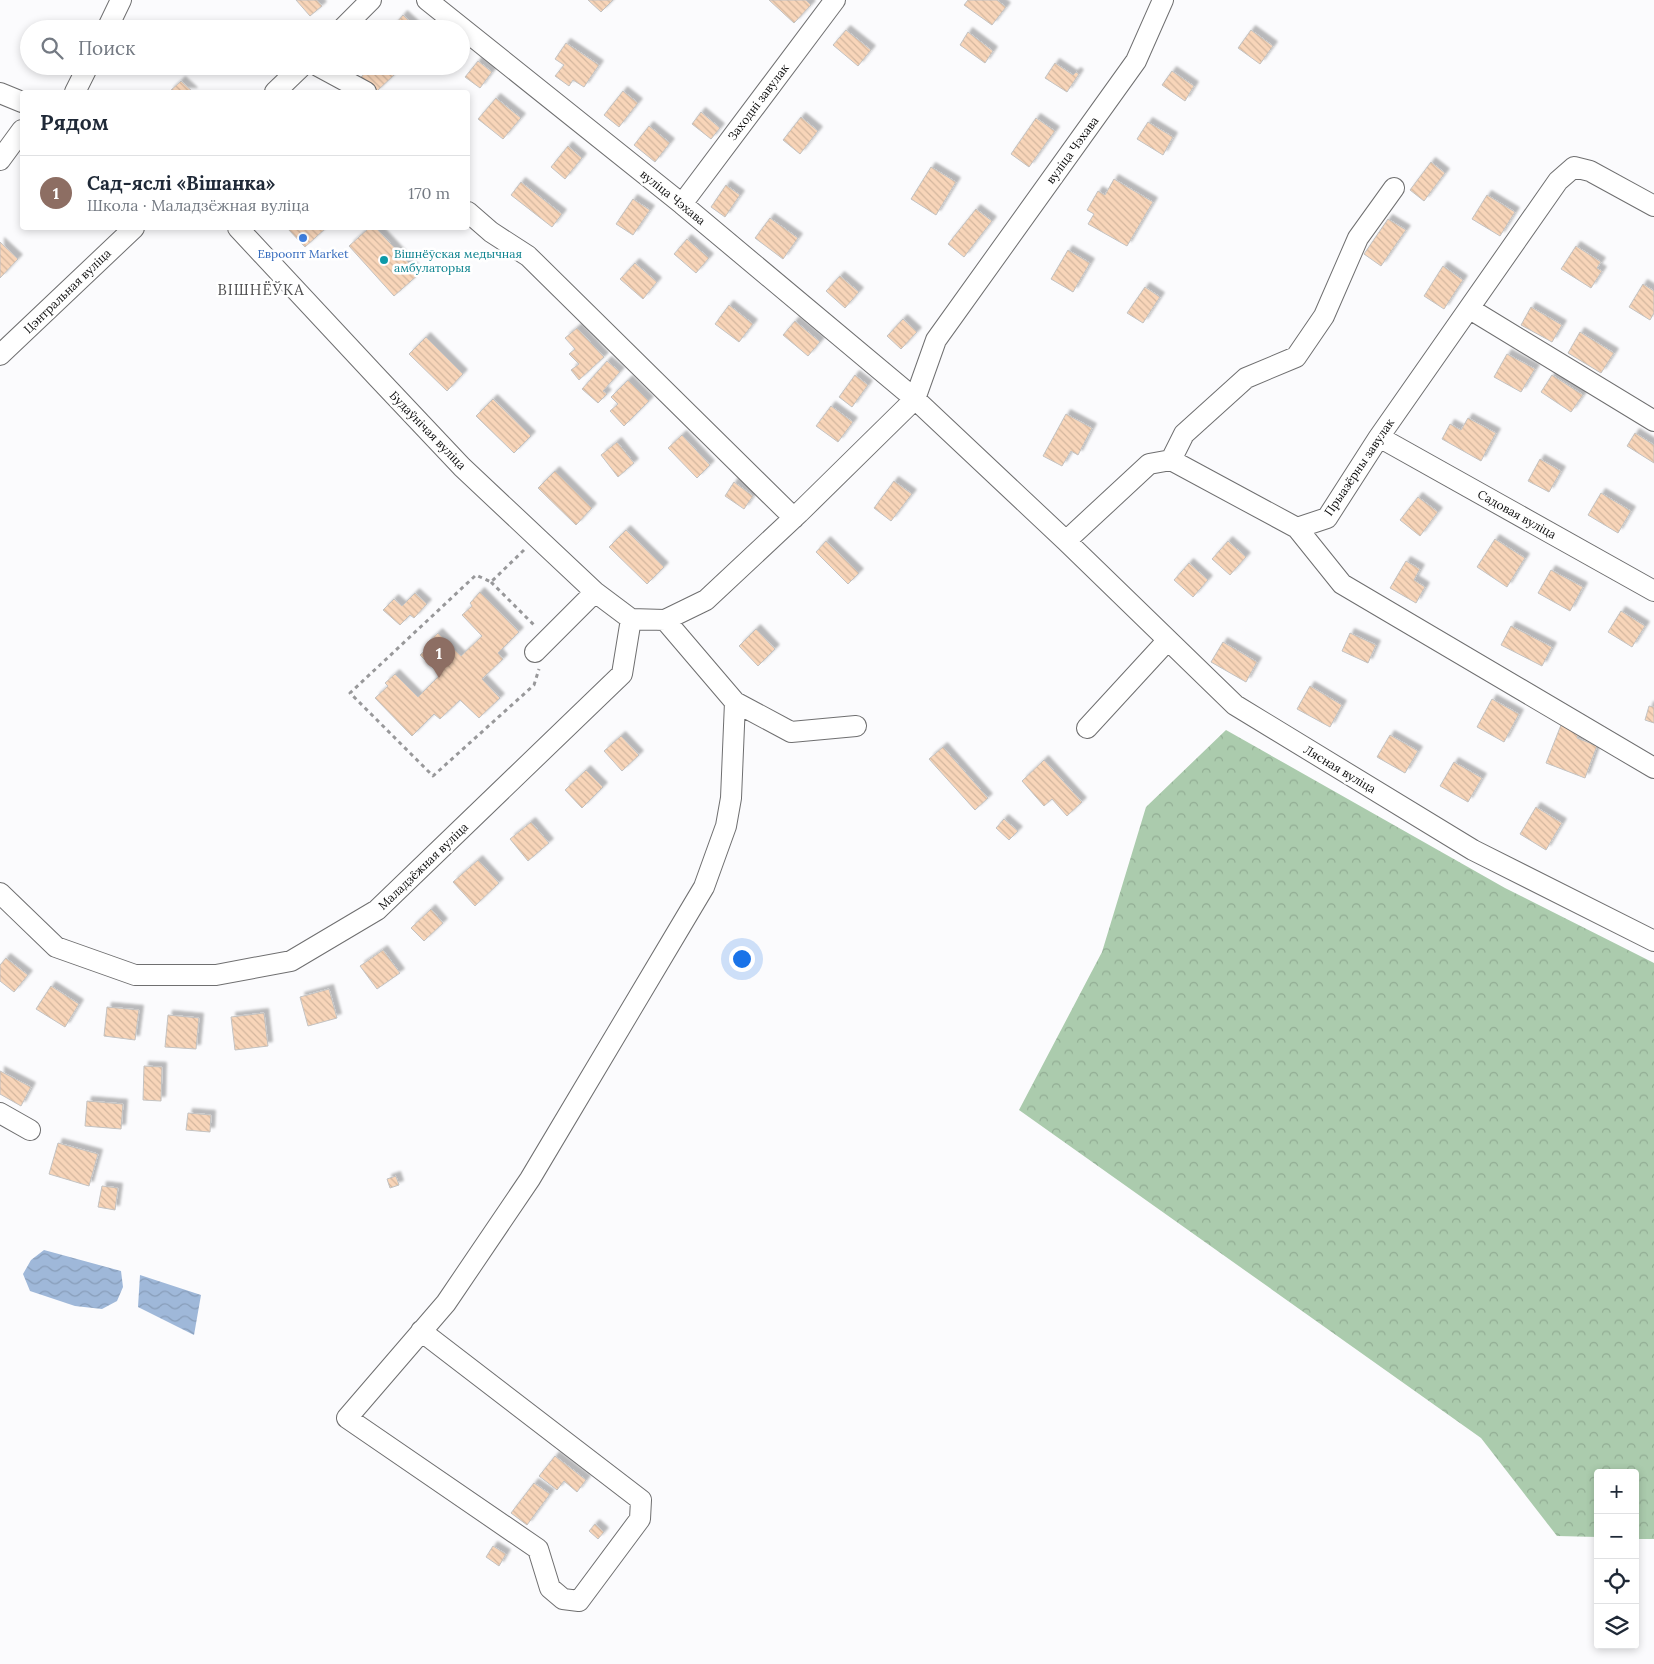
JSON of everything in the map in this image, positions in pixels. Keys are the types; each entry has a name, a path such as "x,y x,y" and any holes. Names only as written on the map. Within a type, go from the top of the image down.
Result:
{"street":[{"path":"111,20 121,0"},
{"path":"351,20 372,0"},
{"name":"вуліца Чэхава","path":"427,0 452,20"},
{"name":"Заходні завулак","path":"682,204 835,0"},
{"name":"вуліца Чэхава","path":"631,619 665,620 706,600 794,518 915,399 936,340 1136,61 1163,0"},
{"name":"вуліца Чэхава","path":"470,34 682,204 915,399 1066,542"},
{"path":"76,90 84,75"},
{"path":"277,90 293,75"},
{"path":"335,75 362,90"},
{"path":"0,93 20,101"},
{"path":"0,160 20,133"},
{"name":"Прыазёрны завулак","path":"1297,528 1327,518 1379,437 1558,181 1574,167 1590,171 1654,206"},
{"path":"1171,460 1184,434 1246,378 1296,357 1324,316 1358,238 1394,188"},
{"path":"470,214 491,232 528,256 794,518"},
{"name":"Цэнтральная вуліца","path":"0,355 132,230"},
{"name":"Будаўнічая вуліца","path":"240,230 462,467 595,592 631,619"},
{"path":"1470,309 1654,421"},
{"name":"Садовая вуліца","path":"1379,437 1654,591"},
{"path":"1066,542 1149,464 1171,460 1297,528 1342,584 1654,768"},
{"name":"Лясная вуліца","path":"1066,542 1235,706 1473,850 1654,941"},
{"path":"542,646 595,592"},
{"name":"Маладзёжная вуліца","path":"0,893 56,946 135,975 216,975 291,961 377,910 622,674 631,619"},
{"path":"665,620 734,702 791,732 856,726"},
{"path":"1087,728 1167,641"},
{"path":"421,1331 641,1500 640,1519 579,1601 563,1599 550,1588 538,1550 347,1418 421,1331 446,1303 530,1179 704,887 726,826 731,798 734,702"},
{"path":"0,1112 30,1130"}],"path":[{"path":"491,582 537,537"},
{"path":"476,576 491,582 542,646 539,670 534,686 433,776 350,693 476,576"}],"green space":[{"path":"1226,730 1505,888 1654,963 1654,1539 1639,1539 1639,1469 1594,1469 1594,1537 1557,1536 1481,1438 1019,1110 1102,952 1146,807"}],"water":[{"path":"44,1250 121,1271 123,1287 117,1301 102,1309 75,1306 30,1291 23,1274 31,1260"},
{"path":"140,1275 201,1295 194,1335 138,1307"}],"building":[{"path":"296,0 317,0 322,6 310,16"},
{"path":"588,0 613,0 601,12"},
{"path":"769,0 806,0 811,5 794,23"},
{"path":"968,0 997,0 1006,7 992,25 964,5"},
{"path":"403,15 408,20 399,20"},
{"path":"846,30 871,50 858,66 833,45"},
{"path":"1251,30 1273,46 1260,64 1238,48"},
{"path":"968,32 993,51 985,63 960,45"},
{"path":"566,43 599,65 584,87 573,80 569,86 555,76 564,65 555,59"},
{"path":"478,61 492,72 480,88 465,77 470,75 470,71"},
{"path":"1055,63 1073,75 1076,72 1079,74 1067,92 1045,78"},
{"path":"1172,71 1194,86 1185,101 1162,85"},
{"path":"363,75 394,75 378,90 374,90 361,77"},
{"path":"181,81 191,90 171,90"},
{"path":"623,91 638,103 619,127 604,115"},
{"path":"496,98 521,118 503,139 478,119"},
{"path":"701,112 720,128 711,139 692,124"},
{"path":"801,117 818,131 800,154 783,140"},
{"path":"1036,118 1055,131 1029,167 1011,154"},
{"path":"1148,122 1173,137 1163,155 1137,139"},
{"path":"649,126 670,143 655,162 634,145"},
{"path":"568,146 582,158 565,179 551,167"},
{"path":"1431,162 1445,173 1424,201 1410,190"},
{"path":"931,167 956,182 936,215 911,199"},
{"path":"1114,179 1153,202 1127,246 1088,224 1094,214 1087,210 1098,191 1105,195"},
{"path":"521,182 562,214 552,227 511,195"},
{"path":"726,185 740,195 725,217 711,207"},
{"path":"1487,195 1515,212 1500,236 1472,219"},
{"path":"633,199 650,210 633,235 616,224"},
{"path":"976,209 992,221 964,257 948,244"},
{"path":"770,218 798,238 783,259 755,238"},
{"path":"1388,219 1406,230 1381,266 1364,254"},
{"path":"289,230 324,230 305,247"},
{"name":"Вішнёўская медычная амбулаторыя","path":"367,230 378,230 419,274 394,296 349,246"},
{"path":"687,239 709,258 696,273 674,254"},
{"path":"0,242 18,259 0,278"},
{"path":"1576,246 1601,262 1597,268 1602,271 1591,288 1561,269"},
{"path":"1068,250 1090,263 1073,292 1051,279"},
{"path":"635,263 657,282 643,299 620,279"},
{"path":"1443,266 1463,280 1444,309 1424,296"},
{"path":"840,276 859,292 845,308 826,291"},
{"path":"1643,284 1654,291 1654,313 1650,320 1629,307"},
{"path":"1145,287 1160,297 1143,323 1127,313"},
{"path":"729,305 753,324 739,342 715,324"},
{"path":"1531,307 1562,325 1552,342 1521,325"},
{"path":"903,319 917,332 901,349 887,336"},
{"path":"795,321 820,342 808,356 783,335"},
{"path":"577,328 604,357 579,380 571,370 579,364 569,354 575,349 565,338"},
{"path":"1580,332 1614,353 1601,373 1568,353"},
{"path":"426,337 463,374 447,391 409,354"},
{"path":"1507,354 1535,369 1521,392 1494,377"},
{"path":"607,361 620,372 603,391 607,394 598,403 582,389"},
{"path":"855,375 868,385 852,407 839,397"},
{"path":"1552,375 1583,395 1571,412 1541,392"},
{"path":"628,380 649,401 624,426 610,411 618,404 611,397"},
{"path":"493,399 531,436 514,453 476,416"},
{"path":"831,406 853,422 838,442 816,426"},
{"path":"1066,414 1092,428 1078,455 1071,451 1062,466 1043,456"},
{"path":"1468,418 1496,433 1481,461 1442,439 1450,424 1461,430"},
{"path":"1635,433 1654,445 1654,463 1627,446"},
{"path":"682,435 710,465 697,478 668,448"},
{"path":"617,442 634,463 618,477 601,455"},
{"path":"1540,459 1561,471 1549,492 1528,481"},
{"path":"555,471 592,508 576,525 538,488"},
{"path":"894,481 912,494 891,521 874,508"},
{"path":"734,482 753,496 744,509 725,496"},
{"path":"1601,493 1631,511 1618,533 1588,515"},
{"path":"1418,497 1438,512 1420,536 1400,520"},
{"path":"626,530 664,567 647,584 609,547"},
{"path":"1495,539 1525,558 1507,587 1477,567"},
{"path":"826,541 859,573 848,584 816,552"},
{"path":"1228,541 1246,557 1230,575 1212,559"},
{"path":"1406,561 1420,569 1414,580 1425,587 1416,603 1390,588"},
{"path":"1189,563 1208,580 1193,597 1174,580"},
{"path":"1551,570 1583,587 1570,611 1538,593"},
{"path":"480,592 519,632 498,653 503,659 482,679 500,698 479,718 460,700 440,719 434,714 412,736 375,698 388,686 385,683 395,674 418,697 440,675 420,655 430,646 427,643 438,633 461,656 482,636 462,615 472,606 470,603"},
{"path":"415,593 427,604 414,618 410,615 400,625 383,610 394,599 402,606"},
{"path":"1621,611 1645,626 1632,647 1608,632"},
{"path":"1511,626 1552,647 1542,666 1501,645"},
{"path":"756,629 775,649 758,666 739,646"},
{"path":"1350,633 1376,645 1368,663 1342,651"},
{"path":"1223,642 1257,662 1246,682 1211,662"},
{"path":"1310,686 1342,705 1330,727 1297,709"},
{"path":"1492,699 1519,714 1504,742 1477,727"},
{"path":"1649,706 1654,707 1654,723 1645,720"},
{"path":"1563,720 1581,727 1577,738 1597,746 1585,778 1546,763"},
{"path":"1390,735 1418,751 1405,773 1377,757"},
{"path":"621,736 639,755 622,771 604,751"},
{"path":"943,747 988,798 975,810 929,759"},
{"path":"1044,760 1082,802 1067,816 1052,799 1044,806 1022,781"},
{"path":"1454,762 1482,778 1468,802 1440,786"},
{"path":"586,770 603,787 582,808 565,790"},
{"path":"1536,807 1562,823 1546,850 1520,834"},
{"path":"1004,819 1018,831 1009,840 996,828"},
{"path":"531,822 549,843 528,861 510,839"},
{"path":"478,860 499,883 475,906 453,882"},
{"path":"431,909 443,923 424,941 411,928"},
{"path":"383,950 400,973 377,989 360,966"},
{"path":"6,958 28,975 14,992 0,981 0,965"},
{"path":"51,986 79,1004 65,1027 36,1009"},
{"path":"329,989 337,1018 308,1026 300,997"},
{"path":"107,1007 139,1010 135,1040 104,1036"},
{"path":"264,1013 268,1046 235,1050 231,1017"},
{"path":"168,1015 199,1018 196,1049 165,1047"},
{"path":"144,1066 162,1067 161,1101 143,1100"},
{"path":"0,1071 31,1087 21,1106 0,1094"},
{"path":"87,1101 123,1104 121,1129 85,1126"},
{"path":"188,1113 211,1115 210,1132 186,1130"},
{"path":"58,1143 98,1154 89,1186 49,1174"},
{"path":"396,1176 399,1185 390,1188 387,1179"},
{"path":"102,1186 118,1188 115,1210 98,1207"},
{"path":"555,1456 586,1480 577,1492 564,1481 557,1490 539,1476"},
{"path":"534,1483 550,1494 527,1525 511,1513"},
{"path":"595,1524 604,1532 598,1539 589,1531"},
{"path":"493,1546 506,1554 499,1566 486,1557"}],"place":[{"name":"Евроопт Market","path":"303,238"},
{"name":"Вішнёўская медычная амбулаторыя","path":"384,260"},
{"name":"Сад-яслі «Вішанка»","path":"439,678"}],"district":[{"name":"ВІШНЁЎКА","path":"261,289"}]}
